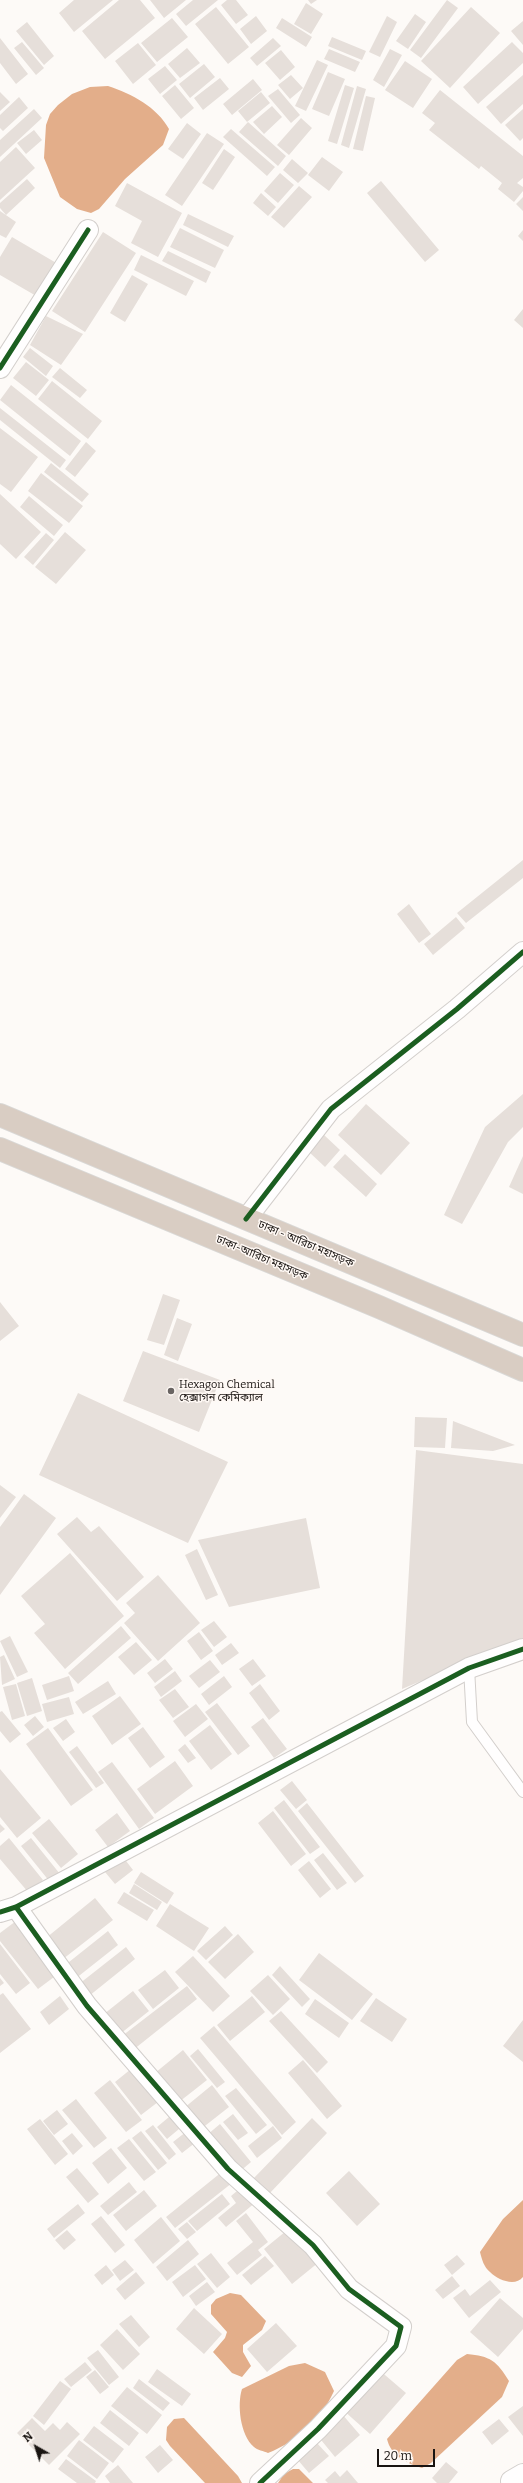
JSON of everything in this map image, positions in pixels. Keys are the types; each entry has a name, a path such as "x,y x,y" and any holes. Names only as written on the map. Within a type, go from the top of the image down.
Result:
{"highway":[{"name":"ঢাকা - আরিচা মহাসড়ক","path":"0,1115 523,1335"},
{"name":"ঢাকা-আরিচা মহাসড়ক","path":"0,1149 372,1304 523,1370"}],"street":[{"path":"0,368 88,230"},
{"path":"246,1219 330,1109 457,1009 523,952"},
{"path":"260,2483 318,2429 396,2346 401,2327 349,2288 313,2245 228,2169 87,2006 8,1910 469,1668 523,1649"}],"lane":[{"path":"469,1668 472,1722 523,1792"}],"shaded area":[{"path":"108,86 135,97 143,102 158,114 169,129 163,145 125,179 99,209 91,213 77,209 60,197 44,158 46,125 50,114 58,105 72,94 90,87"},
{"path":"523,2200 523,2277 516,2282 511,2282 502,2280 493,2275 486,2268 480,2252 503,2219"},
{"path":"230,2293 241,2295 266,2321 262,2330 243,2345 243,2352 251,2366 242,2377 232,2373 213,2352 225,2338 227,2332 211,2314 211,2305 216,2299"},
{"path":"467,2354 482,2356 497,2364 509,2381 502,2397 431,2463 422,2468 410,2464 400,2458 392,2450 387,2439 457,2360"},
{"path":"305,2363 325,2372 334,2391 329,2401 315,2420 299,2436 268,2453 255,2448 249,2442 241,2419 240,2403 242,2389 289,2366"},
{"path":"184,2418 238,2476 242,2483 205,2483 170,2446 166,2440 167,2427 174,2419"},
{"path":"293,2469 299,2469 313,2483 278,2483 284,2474"}],"building":[{"path":"74,0 113,0 74,32 59,13"},
{"path":"119,0 140,0 155,18 105,59 82,31"},
{"path":"150,0 186,0 164,18"},
{"path":"193,0 218,0 186,26 176,14"},
{"path":"227,0 236,0 248,15 236,24 221,5"},
{"path":"308,0 317,0 311,4"},
{"path":"447,0 458,8 421,58 410,50"},
{"path":"306,3 323,14 311,34 294,24"},
{"path":"216,7 249,47 228,64 195,24"},
{"path":"471,7 500,33 450,88 421,61"},
{"path":"415,14 426,22 408,49 396,41"},
{"path":"256,16 267,31 251,44 240,29"},
{"path":"387,16 397,22 380,57 369,52"},
{"path":"172,18 188,37 157,62 141,43"},
{"path":"282,18 312,37 306,47 276,28"},
{"path":"523,21 523,45 511,31"},
{"path":"27,22 54,56 44,65 16,31"},
{"path":"332,37 366,51 362,60 328,46"},
{"path":"0,38 28,74 16,84 0,63"},
{"path":"273,38 281,46 257,66 250,58"},
{"path":"22,42 44,68 36,75 14,48"},
{"path":"512,42 523,53 523,63 478,104 463,87"},
{"path":"138,43 156,65 133,84 115,61"},
{"path":"187,48 200,63 180,78 168,64"},
{"path":"329,49 360,62 355,72 324,59"},
{"path":"390,49 402,55 384,87 373,80"},
{"path":"281,50 295,67 280,80 265,63"},
{"path":"317,60 328,65 306,111 295,106"},
{"path":"405,61 432,79 413,108 385,90"},
{"path":"204,64 215,77 190,98 179,84"},
{"path":"165,66 177,80 160,94 148,79"},
{"path":"328,72 345,79 329,116 312,109"},
{"path":"291,75 303,88 290,99 278,85"},
{"path":"523,75 523,104 501,124 486,107"},
{"path":"220,78 229,89 203,110 194,98"},
{"path":"253,79 262,90 232,115 223,104"},
{"path":"175,85 194,108 181,119 162,96"},
{"path":"345,85 354,88 337,144 328,141"},
{"path":"357,86 366,89 349,148 341,145"},
{"path":"278,89 300,115 291,123 268,96"},
{"path":"440,90 523,156 523,178 517,183 523,187 523,191 514,202 498,189 502,183 481,166 479,169 429,130 435,123 422,113"},
{"path":"0,92 10,102 0,111"},
{"path":"261,92 270,103 247,122 238,111"},
{"path":"366,96 375,98 363,151 353,149"},
{"path":"19,97 28,108 3,131 0,128 0,115"},
{"path":"272,106 282,117 264,134 253,122"},
{"path":"34,109 42,118 0,157 0,140"},
{"path":"523,109 523,138 520,141 505,125"},
{"path":"301,118 312,128 289,155 277,145"},
{"path":"248,122 286,156 278,166 239,132"},
{"path":"187,123 201,134 183,159 168,149"},
{"path":"231,129 275,167 267,176 223,137"},
{"path":"34,130 42,140 26,154 17,143"},
{"path":"207,133 224,144 182,206 165,195"},
{"path":"16,147 35,168 0,200 0,162"},
{"path":"224,149 235,157 213,190 202,183"},
{"path":"322,157 343,172 329,191 308,175"},
{"path":"292,159 308,173 298,183 283,170"},
{"path":"280,173 294,185 278,203 264,191"},
{"path":"27,179 35,188 6,215 0,208 0,203"},
{"path":"381,181 439,250 425,262 367,193"},
{"path":"127,183 182,213 158,257 131,243 142,221 115,206"},
{"path":"299,186 312,197 284,228 271,217"},
{"path":"261,193 276,207 268,216 253,203"},
{"path":"523,197 523,211 516,204"},
{"path":"0,211 16,222 6,238 0,235"},
{"path":"188,214 234,236 228,247 183,225"},
{"path":"180,228 224,250 215,268 170,247"},
{"path":"523,230 523,241 518,236"},
{"path":"103,232 136,253 85,332 52,311"},
{"path":"12,237 58,264 38,297 0,275 0,257"},
{"path":"168,251 211,272 206,283 162,261"},
{"path":"141,255 194,281 186,296 134,270"},
{"path":"132,275 148,284 125,322 110,313"},
{"path":"523,309 523,328 514,320"},
{"path":"46,316 83,334 61,365 30,345"},
{"path":"30,348 53,366 46,376 23,357"},
{"path":"26,362 49,380 36,396 13,378"},
{"path":"60,368 87,390 80,398 52,377"},
{"path":"52,381 102,421 88,439 38,399"},
{"path":"11,385 81,441 70,456 0,400"},
{"path":"0,408 66,460 60,468 0,420"},
{"path":"0,428 38,457 11,492 0,484"},
{"path":"86,442 96,451 75,477 65,469"},
{"path":"51,463 89,494 82,502 44,472"},
{"path":"41,473 83,506 69,523 28,491"},
{"path":"0,494 41,532 16,559 0,544"},
{"path":"29,496 63,525 54,536 20,507"},
{"path":"65,532 86,550 56,584 35,567"},
{"path":"46,533 54,540 33,565 24,557"},
{"path":"523,860 523,878 466,923 457,913"},
{"path":"409,904 431,934 419,943 397,914"},
{"path":"456,917 465,928 433,955 424,944"},
{"path":"523,1094 523,1127 508,1142 462,1224 444,1215 485,1127"},
{"path":"366,1104 410,1143 381,1175 338,1135"},
{"path":"323,1134 340,1150 325,1167 308,1151"},
{"path":"345,1154 377,1184 366,1197 333,1167"},
{"path":"523,1156 523,1194 509,1187"},
{"path":"163,1294 180,1300 164,1345 147,1340"},
{"path":"0,1302 19,1326 0,1341"},
{"path":"177,1318 192,1324 178,1361 164,1355"},
{"name":"Hexagon Chemical হেক্সাগন কেমিক্যাল","path":"143,1351 220,1380 199,1432 123,1401"},
{"path":"78,1393 228,1462 188,1543 39,1475"},
{"path":"415,1417 447,1418 445,1448 414,1447"},
{"path":"453,1421 515,1445 493,1451 451,1448"},
{"path":"416,1450 523,1464 523,1638 402,1689"},
{"path":"0,1485 16,1497 0,1518"},
{"path":"24,1494 56,1518 0,1595 0,1527"},
{"path":"77,1517 91,1532 99,1526 144,1577 117,1601 57,1534"},
{"path":"306,1518 320,1588 229,1607 198,1540"},
{"path":"197,1549 218,1595 206,1600 185,1555"},
{"path":"70,1553 124,1616 65,1669 34,1633 45,1624 21,1596"},
{"path":"158,1575 200,1623 158,1661 124,1623 135,1613 126,1603"},
{"path":"214,1621 227,1637 214,1647 201,1630"},
{"path":"121,1626 131,1638 78,1684 68,1673"},
{"path":"199,1632 213,1651 201,1660 187,1641"},
{"path":"10,1636 28,1672 17,1677 0,1641"},
{"path":"136,1642 152,1660 134,1675 118,1657"},
{"path":"231,1643 239,1653 222,1665 215,1655"},
{"path":"4,1655 15,1679 2,1685 0,1657"},
{"path":"165,1659 173,1669 155,1683 147,1673"},
{"path":"253,1659 266,1676 252,1686 239,1669"},
{"path":"210,1660 220,1672 199,1688 189,1676"},
{"path":"175,1671 182,1681 161,1697 154,1687"},
{"path":"69,1676 74,1691 47,1700 42,1685"},
{"path":"224,1676 232,1687 209,1705 201,1694"},
{"path":"32,1678 42,1711 27,1716 17,1683"},
{"path":"108,1681 116,1694 83,1714 75,1702"},
{"path":"16,1684 25,1716 12,1720 3,1687"},
{"path":"260,1684 280,1711 269,1720 249,1693"},
{"path":"175,1689 189,1707 173,1718 159,1700"},
{"path":"120,1696 141,1724 112,1745 92,1716"},
{"path":"69,1697 74,1714 47,1722 42,1704"},
{"path":"217,1703 250,1746 238,1755 205,1712"},
{"path":"196,1704 208,1719 185,1737 173,1721"},
{"path":"2,1711 21,1734 10,1743 0,1731 0,1712"},
{"path":"35,1716 44,1727 33,1736 24,1725"},
{"path":"263,1718 287,1749 274,1758 251,1727"},
{"path":"66,1719 75,1732 63,1741 53,1728"},
{"path":"210,1725 232,1754 211,1770 189,1741"},
{"path":"143,1727 165,1757 150,1768 128,1738"},
{"path":"48,1728 93,1790 71,1806 26,1744"},
{"path":"185,1744 196,1758 188,1763 178,1750"},
{"path":"77,1746 104,1783 96,1788 69,1752"},
{"path":"175,1761 193,1786 155,1814 137,1789"},
{"path":"112,1762 154,1818 139,1829 98,1772"},
{"path":"0,1769 41,1818 17,1838 0,1817"},
{"path":"292,1781 307,1800 296,1809 280,1790"},
{"path":"284,1800 320,1847 310,1854 274,1808"},
{"path":"307,1803 364,1876 355,1883 298,1811"},
{"path":"273,1811 306,1854 291,1866 258,1823"},
{"path":"117,1813 130,1831 108,1847 95,1830"},
{"path":"49,1819 78,1854 61,1868 32,1833"},
{"path":"0,1824 5,1829 0,1833"},
{"path":"9,1838 43,1880 28,1892 0,1859 0,1846"},
{"path":"31,1838 60,1874 50,1882 21,1846"},
{"path":"323,1853 347,1883 337,1890 314,1860"},
{"path":"123,1857 133,1870 115,1884 105,1872"},
{"path":"309,1861 331,1889 320,1898 298,1870"},
{"path":"141,1872 174,1893 167,1904 134,1883"},
{"path":"134,1884 162,1902 157,1910 129,1893"},
{"path":"124,1892 154,1910 147,1921 117,1903"},
{"path":"95,1898 113,1920 63,1959 46,1938"},
{"path":"170,1904 209,1928 194,1951 156,1926"},
{"path":"16,1921 58,1974 38,1989 0,1941 0,1933"},
{"path":"225,1926 233,1935 206,1960 197,1951"},
{"path":"108,1931 118,1945 75,1979 64,1966"},
{"path":"238,1934 254,1952 225,1979 208,1962"},
{"path":"0,1944 30,1983 16,1994 0,1974"},
{"path":"126,1947 135,1959 89,1996 79,1984"},
{"path":"319,1953 373,1994 352,2020 299,1980"},
{"path":"193,1956 230,1996 213,2012 175,1972"},
{"path":"280,1966 310,1999 302,2007 272,1975"},
{"path":"165,1970 179,1988 153,2009 138,1990"},
{"path":"268,1975 290,1999 273,2015 250,1991"},
{"path":"0,1978 4,1983 0,1986"},
{"path":"187,1986 197,1999 133,2050 122,2036"},
{"path":"133,1991 149,2011 120,2034 104,2014"},
{"path":"3,1993 31,2029 0,2053 0,1995"},
{"path":"60,1996 69,2009 49,2025 40,2012"},
{"path":"252,1996 265,2012 230,2041 217,2025"},
{"path":"376,1998 407,2019 392,2042 360,2021"},
{"path":"315,1999 349,2023 339,2038 305,2014"},
{"path":"281,2011 328,2062 317,2073 269,2021"},
{"path":"523,2020 523,2062 503,2046"},
{"path":"214,2026 296,2122 282,2135 200,2038"},
{"path":"198,2049 225,2082 217,2088 190,2056"},
{"path":"183,2050 207,2080 179,2102 155,2073"},
{"path":"303,2060 342,2106 327,2119 288,2073"},
{"path":"131,2069 158,2102 141,2115 115,2082"},
{"path":"110,2080 142,2120 126,2132 94,2093"},
{"path":"212,2085 229,2107 201,2129 184,2108"},
{"path":"236,2088 267,2125 256,2134 225,2096"},
{"path":"76,2099 107,2138 94,2148 62,2110"},
{"path":"57,2110 68,2124 54,2135 43,2121"},
{"path":"175,2112 185,2124 167,2139 157,2127"},
{"path":"233,2114 248,2133 238,2140 223,2122"},
{"path":"312,2118 327,2133 269,2194 253,2179"},
{"path":"40,2119 68,2154 55,2165 27,2129"},
{"path":"220,2124 251,2162 238,2173 207,2135"},
{"path":"153,2125 176,2154 169,2160 145,2131"},
{"path":"273,2126 282,2138 257,2158 248,2146"},
{"path":"191,2128 200,2139 182,2153 173,2142"},
{"path":"141,2131 167,2163 158,2170 132,2138"},
{"path":"72,2133 83,2146 73,2155 62,2141"},
{"path":"129,2139 156,2172 144,2181 117,2148"},
{"path":"111,2148 127,2168 108,2184 92,2163"},
{"path":"77,2168 99,2194 88,2203 66,2177"},
{"path":"223,2171 232,2183 175,2228 166,2217"},
{"path":"349,2171 380,2204 357,2226 326,2193"},
{"path":"129,2182 137,2192 108,2215 100,2206"},
{"path":"243,2186 256,2202 226,2227 218,2218 236,2203 231,2196"},
{"path":"144,2190 157,2206 126,2231 113,2215"},
{"path":"222,2194 230,2204 197,2231 188,2221"},
{"path":"78,2204 85,2213 54,2238 47,2229"},
{"path":"246,2213 268,2242 258,2250 262,2255 237,2275 227,2263 253,2242 236,2221"},
{"path":"101,2216 125,2245 115,2253 91,2224"},
{"path":"161,2217 180,2241 153,2264 134,2240"},
{"path":"187,2222 196,2232 187,2239 178,2229"},
{"path":"291,2227 319,2262 292,2284 264,2249"},
{"path":"67,2230 76,2240 64,2250 55,2240"},
{"path":"188,2240 199,2254 167,2281 156,2267"},
{"path":"211,2253 230,2277 217,2288 197,2264"},
{"path":"457,2255 465,2264 452,2275 444,2265"},
{"path":"265,2256 274,2266 251,2285 242,2275"},
{"path":"125,2260 134,2270 120,2281 112,2270"},
{"path":"106,2265 114,2275 102,2285 94,2275"},
{"path":"195,2265 206,2279 183,2297 172,2282"},
{"path":"136,2272 145,2283 125,2300 116,2289"},
{"path":"452,2276 460,2286 443,2299 435,2290"},
{"path":"490,2280 501,2292 469,2318 453,2298 465,2289 470,2296"},
{"path":"207,2282 215,2292 196,2306 189,2296"},
{"path":"500,2298 523,2318 523,2329 498,2357 470,2332"},
{"path":"194,2308 222,2334 204,2354 176,2329"},
{"path":"131,2315 150,2337 139,2347 119,2324"},
{"path":"276,2323 297,2346 267,2372 247,2349"},
{"path":"117,2329 140,2354 123,2370 100,2345"},
{"path":"98,2350 119,2377 109,2385 87,2358"},
{"path":"85,2362 92,2370 71,2387 64,2379"},
{"path":"157,2369 191,2394 182,2406 148,2382"},
{"path":"378,2369 406,2393 370,2434 343,2410"},
{"path":"95,2370 109,2387 100,2394 86,2377"},
{"path":"139,2379 170,2403 163,2411 133,2388"},
{"path":"60,2381 71,2389 44,2425 33,2416"},
{"path":"127,2387 162,2415 147,2434 111,2406"},
{"path":"523,2406 523,2436 508,2417"},
{"path":"110,2410 139,2433 129,2446 100,2423"},
{"path":"342,2414 360,2435 335,2457 317,2435"},
{"path":"32,2418 45,2431 53,2423 60,2430 67,2422 80,2434 49,2465 17,2433"},
{"path":"499,2419 509,2431 492,2445 482,2432"},
{"path":"94,2426 124,2449 113,2463 83,2440"},
{"path":"79,2440 109,2463 97,2479 67,2456"},
{"path":"316,2442 329,2456 309,2473 297,2459"},
{"path":"160,2445 173,2460 158,2473 145,2457"},
{"path":"66,2459 96,2481 95,2483 77,2483 58,2469"},
{"path":"446,2462 458,2472 449,2483 437,2483 432,2478"},
{"path":"118,2465 133,2483 110,2483 105,2476"},
{"path":"347,2470 358,2483 328,2483 325,2480 335,2471 340,2477"}],"cycle path":[{"path":"0,368 88,230"},
{"path":"246,1219 331,1109 457,1009 523,952"},
{"path":"0,1912 16,1907 469,1668 523,1649"},
{"path":"16,1907 87,2006 228,2169 313,2245 349,2289 401,2327 396,2346 318,2429 260,2483"}],"place":[{"name":"Hexagon Chemical হেক্সাগন কেমিক্যাল","path":"171,1391"}]}
